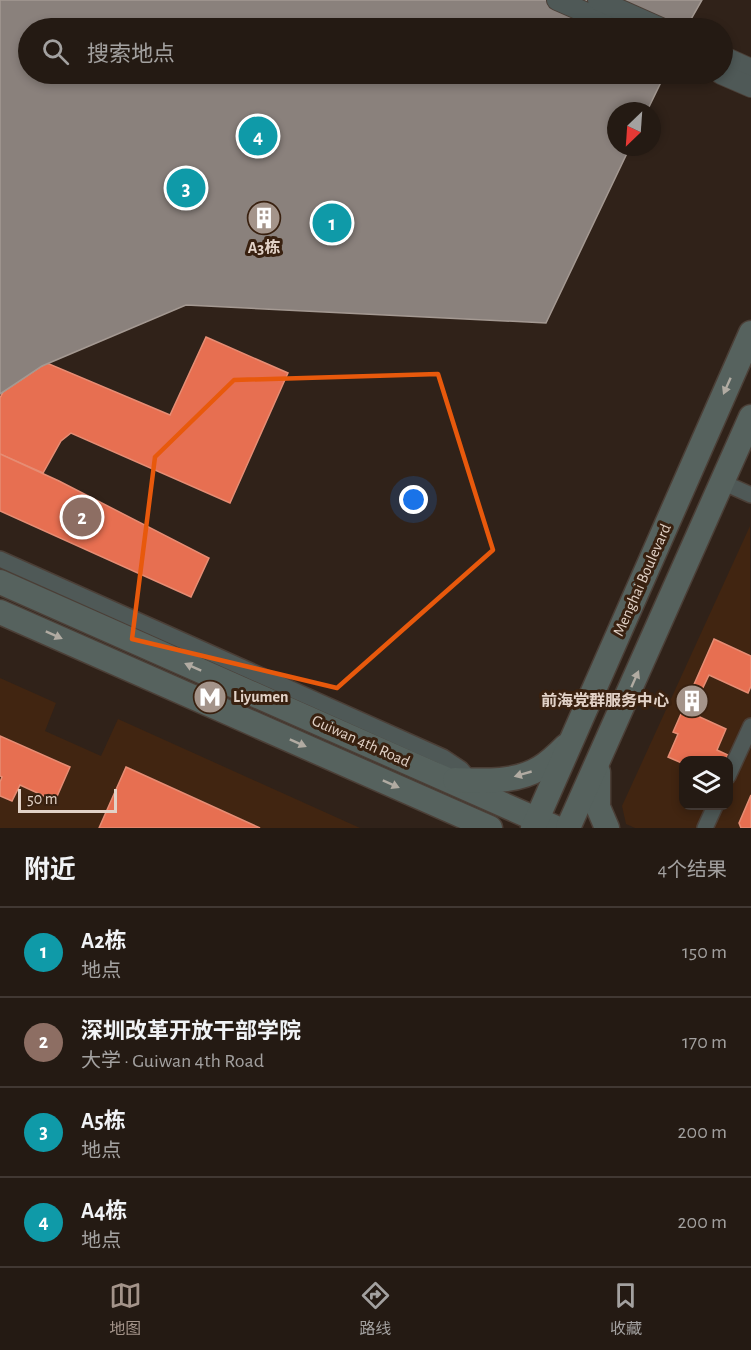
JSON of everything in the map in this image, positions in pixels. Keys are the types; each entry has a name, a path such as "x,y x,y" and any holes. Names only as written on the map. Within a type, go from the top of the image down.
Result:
{"main road":[{"name":"Menghai Boulevard","path":"542,825 571,742 751,333"},
{"name":"Menghai Boulevard","path":"568,828 751,417"},
{"name":"Guiwan 4th Road","path":"0,582 447,779 477,788 542,825"},
{"name":"Guiwan 4th Road","path":"0,612 490,828"},
{"path":"477,788 530,773 550,762 571,742"},
{"path":"601,755 598,775 598,807 607,828"},
{"path":"432,803 462,828"}],"street":[{"path":"557,0 598,18"},
{"path":"598,0 638,18"},
{"path":"733,61 751,69"},
{"path":"733,79 751,87"},
{"path":"722,482 751,495"},
{"path":"0,559 442,757 461,769 477,788"},
{"path":"0,572 44,601"},
{"path":"733,767 751,726"},
{"path":"705,828 713,810"}],"highlighted area":[{"path":"438,374 493,550 337,688 132,639 155,457 234,380"}],"shaded area":[{"path":"750,526 751,828 635,828 626,824 622,806"},
{"path":"0,678 56,703 45,731 101,756 118,719 360,828 0,828"}],"building: 商业":[{"path":"6,0 58,0 66,15 60,18 18,18 18,24"},
{"path":"72,0 102,0 77,11"},
{"path":"123,0 131,18 82,18"},
{"path":"143,0 257,0 222,18 151,18"},
{"path":"375,0 440,0 439,18 376,18"},
{"path":"3,57 18,73 18,84 31,86 0,115 0,60"},
{"path":"352,99 364,102 369,111 364,175 330,172 332,153 319,145 333,126 334,107"},
{"path":"294,103 307,134 222,169 209,137"},
{"path":"185,140 219,223 187,236 153,153"},
{"name":"A3栋","path":"262,168 298,256 266,269 229,181"},
{"path":"153,174 167,206 101,234 87,203"},
{"path":"330,187 366,190 364,210 356,231 347,240 312,259 300,225 327,212"},
{"path":"68,212 96,279 64,292 36,225"},
{"path":"492,214 540,219 548,255 544,257 505,257 476,302 437,299 436,294 476,226 483,218"},
{"path":"21,231 34,262 0,277 0,240"},
{"path":"140,236 167,303 135,316 108,249"},
{"path":"233,241 246,273 191,295 178,263"},
{"path":"5,289 17,315 9,320 8,328 20,357 0,367 0,291"},
{"path":"101,293 114,324 37,357 23,325"},
{"path":"206,337 288,373 230,503 71,433 61,441 43,473 0,454 0,398 3,392 47,363 170,415"},
{"path":"0,454 59,481 209,558 191,597 0,511"},
{"name":"前海党群服务中心","path":"714,639 751,656 751,686 748,693 709,675 691,713 726,729 717,750 727,756 679,756 679,762 668,757 678,734 673,732"},
{"path":"0,736 70,767 55,801 20,785 12,801 0,796 2,777 0,776"},
{"path":"126,767 260,828 99,828"},
{"path":"751,795 751,828 741,828 739,823"}],"building: 工业":[{"path":"0,0 702,0 692,18 18,18 18,84 660,84 651,102 607,102 607,156 626,156 546,323 186,305 42,366 0,394"}],"place":[{"name":"A4栋","path":"258,136"},
{"name":"A5栋","path":"186,188"},
{"name":"A3栋","path":"264,218"},
{"name":"A2栋","path":"332,223"},
{"name":"深圳改革开放干部学院","path":"82,517"},
{"name":"Liyumen","path":"210,697"},
{"name":"前海党群服务中心","path":"692,701"}]}
